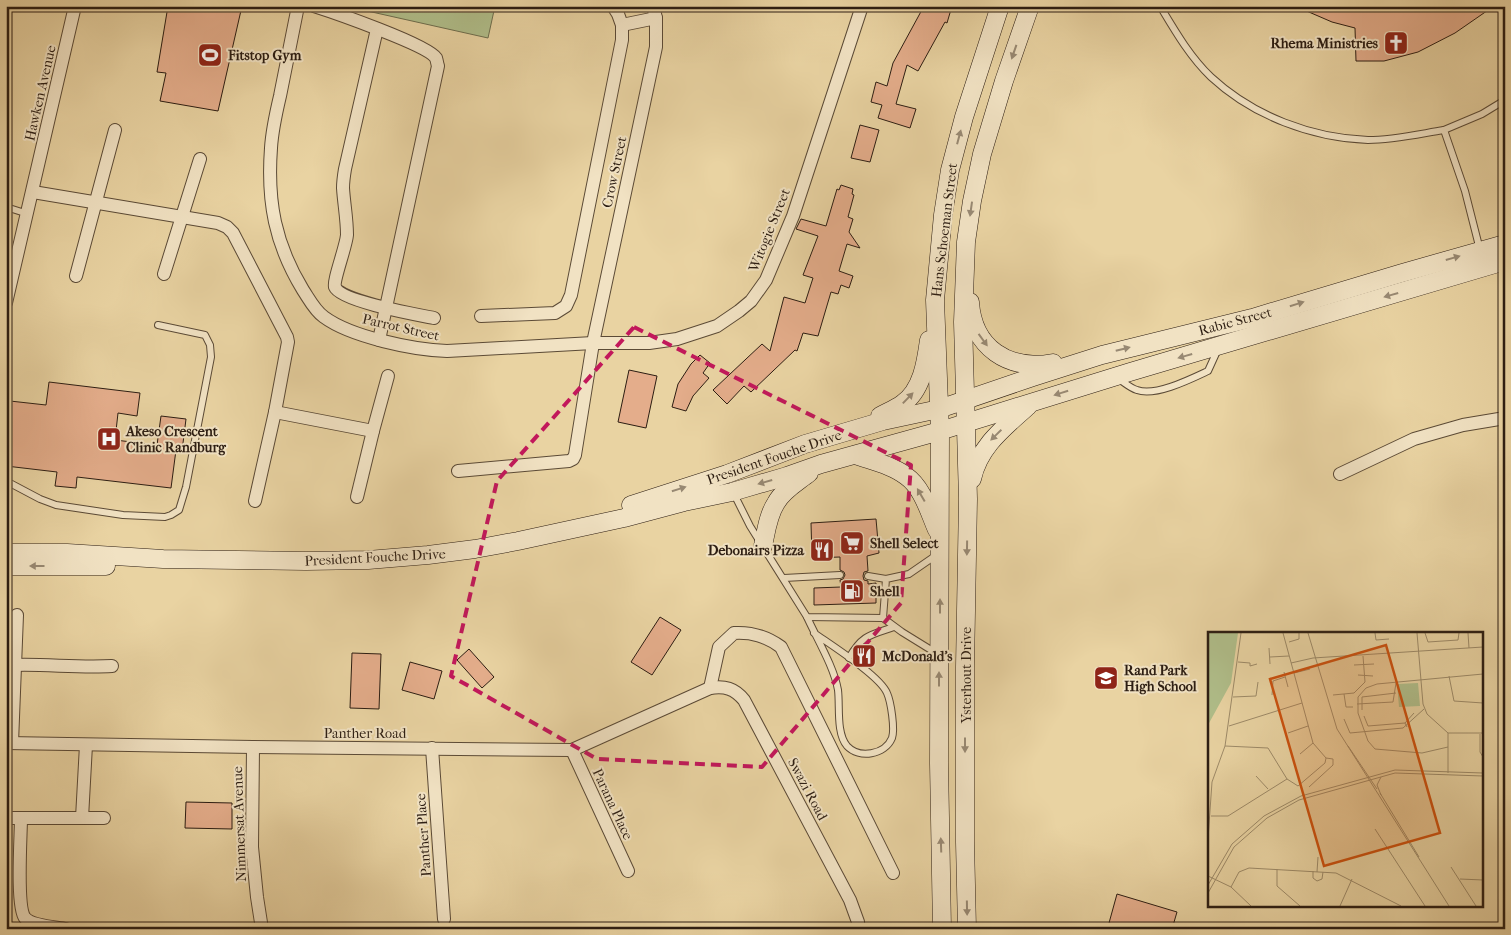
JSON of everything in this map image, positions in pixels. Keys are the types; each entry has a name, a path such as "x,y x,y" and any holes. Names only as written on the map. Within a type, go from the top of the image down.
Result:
{"street":[{"name":"Hawken Avenue","path":"6,303 28,214 74,6"},
{"name":"Parrot Street","path":"298,6 271,147 271,200 276,232 285,256 315,308 323,317 354,332 379,340 431,351 448,352 592,343"},
{"path":"314,6 377,29 427,51 436,58 438,66 379,340"},
{"path":"481,316 555,313 566,306 571,295 622,40 622,25 613,6"},
{"name":"Witogie Street","path":"592,343 649,343 677,339 717,326 740,311 751,301 766,280 793,216 862,6"},
{"name":"Hans Schoeman Street","path":"940,431 935,300 942,225 950,170 964,117 1000,6"},
{"name":"Hans Schoeman Street","path":"967,422 962,303 966,242 972,201 982,154 1004,81 1030,6"},
{"path":"622,25 654,12"},
{"name":"Crow Street","path":"458,471 569,461 575,455 592,343 656,47 654,12"},
{"path":"377,29 345,169 343,186 347,234 335,287 346,295 386,309 434,318"},
{"path":"76,276 115,130"},
{"path":"164,274 200,159"},
{"path":"32,192 218,223 227,227 233,233 286,333 288,342 255,501"},
{"path":"966,242 971,313 978,335 990,349 1009,360 1031,365 1102,355"},
{"name":"Rabie Street","path":"965,400 1102,355 1252,318 1505,244"},
{"name":"Rabie Street","path":"967,422 1505,261"},
{"path":"851,432 910,398 917,386 926,359 935,300"},
{"path":"357,497 388,376"},
{"name":"President Fouche Drive","path":"585,526 620,508 727,474 805,444 883,422 939,409 965,400"},
{"path":"968,499 973,473 987,444 1032,402"},
{"path":"275,412 374,431"},
{"path":"1340,474 1414,438 1463,424 1505,418"},
{"name":"President Fouche Drive","path":"6,553 77,554 163,559 306,561 368,560 475,549 624,518 684,502 732,492 967,422"},
{"name":"Ysterhout Drive","path":"967,422 968,499 965,667 967,929"},
{"name":"Ysterhout Drive","path":"940,431 939,763 942,929"},
{"path":"855,455 894,469 911,480 925,500 940,546"},
{"path":"764,546 776,502 782,494 821,464"},
{"name":"President Fouche Drive","path":"6,566 105,566 163,559"},
{"path":"9,743 17,616"},
{"path":"710,688 719,647 734,633 748,632 769,638 782,647 894,873"},
{"path":"15,665 42,664 92,668 112,666"},
{"name":"Panther Road","path":"9,743 572,750 710,688"},
{"name":"Swazi Road","path":"710,688 728,688 739,694 744,700 850,900 859,929"},
{"path":"82,818 86,745"},
{"name":"Nimmersat Avenue","path":"253,747 252,847 262,929"},
{"name":"Panther Place","path":"432,748 444,919"},
{"name":"Parana Place","path":"572,750 628,870"},
{"path":"6,818 104,818"},
{"path":"21,818 20,898 23,914 31,922 66,929"}],"lane":[{"path":"1160,6 1194,58 1211,77 1252,107 1277,119 1321,134 1367,140 1388,139 1444,130 1482,114 1505,100"},
{"path":"1444,130 1465,191 1480,251"},
{"path":"6,207 28,214"},
{"path":"6,481 40,499 56,505 122,515 165,517 179,510 186,487 212,357 210,345 205,335 158,324"},
{"path":"1115,377 1144,392 1165,389 1208,372 1220,346"},
{"path":"727,474 732,492 750,526 807,617 814,634 835,678 838,691 841,734 847,746 859,754 874,753 886,746 892,738 893,725 888,694 880,682 814,634"},
{"path":"868,576 886,578 909,574 940,546"},
{"path":"784,578 840,575"},
{"path":"883,618 886,578"},
{"path":"807,617 883,618 939,655"},
{"path":"849,658 862,639 894,627"}],"highlighted area":[{"path":"634,327 911,465 901,603 762,767 597,759 451,676 497,481"}],"green space":[{"path":"345,6 495,6 488,38"}],"building":[{"path":"168,6 242,6 218,111 160,101 166,73 157,72"},
{"path":"924,6 952,6 947,23 945,22 918,71 907,65 896,104 916,109 910,128 878,118 882,105 871,102 876,82 887,86 893,63"},
{"name":"Rhema Ministries","path":"1295,6 1494,6 1455,33 1418,52 1384,61 1356,61 1355,28 1332,22"},
{"path":"860,125 879,130 870,162 851,158"},
{"path":"841,185 853,189 852,194 854,195 848,217 853,219 849,232 860,248 847,244 839,271 853,276 849,288 841,285 838,294 831,292 818,336 803,333 797,351 795,350 751,392 744,386 727,404 713,390 762,344 770,351 784,297 805,303 813,278 803,275 818,236 796,229 801,219 826,226 837,189 839,190"},
{"path":"700,355 710,363 703,373 709,378 693,396 686,411 672,407 678,384 691,364"},
{"path":"629,370 657,376 646,428 618,422"},
{"path":"49,382 140,393 137,416 118,413 115,440 157,445 161,416 186,419 182,451 176,450 171,488 77,477 76,488 55,486 57,472 6,466 6,417 8,417 10,401 46,405"},
{"path":"876,519 879,553 867,556 868,571 864,572 863,576 864,580 868,581 868,584 876,583 876,603 814,605 814,588 841,587 840,580 845,575 840,570 840,557 812,558 811,523"},
{"path":"660,617 681,630 652,675 631,662"},
{"path":"469,649 494,677 482,688 457,660"},
{"path":"352,653 381,654 379,709 350,708"},
{"path":"410,662 442,671 434,699 402,690"},
{"path":"186,802 232,803 232,829 185,828"},
{"path":"1117,894 1177,912 1172,929 1130,929 1109,923"}],"place":[{"name":"Rhema Ministries","path":"1396,43"},
{"name":"Fitstop Gym","path":"210,55"},
{"name":"Akeso Crescent Clinic Randburg","path":"109,439"},
{"name":"Shell Select","path":"852,543"},
{"name":"Debonairs Pizza","path":"822,550"},
{"name":"Shell","path":"852,591"},
{"name":"McDonald's","path":"864,656"},
{"name":"Rand Park High School","path":"1106,678"}]}
